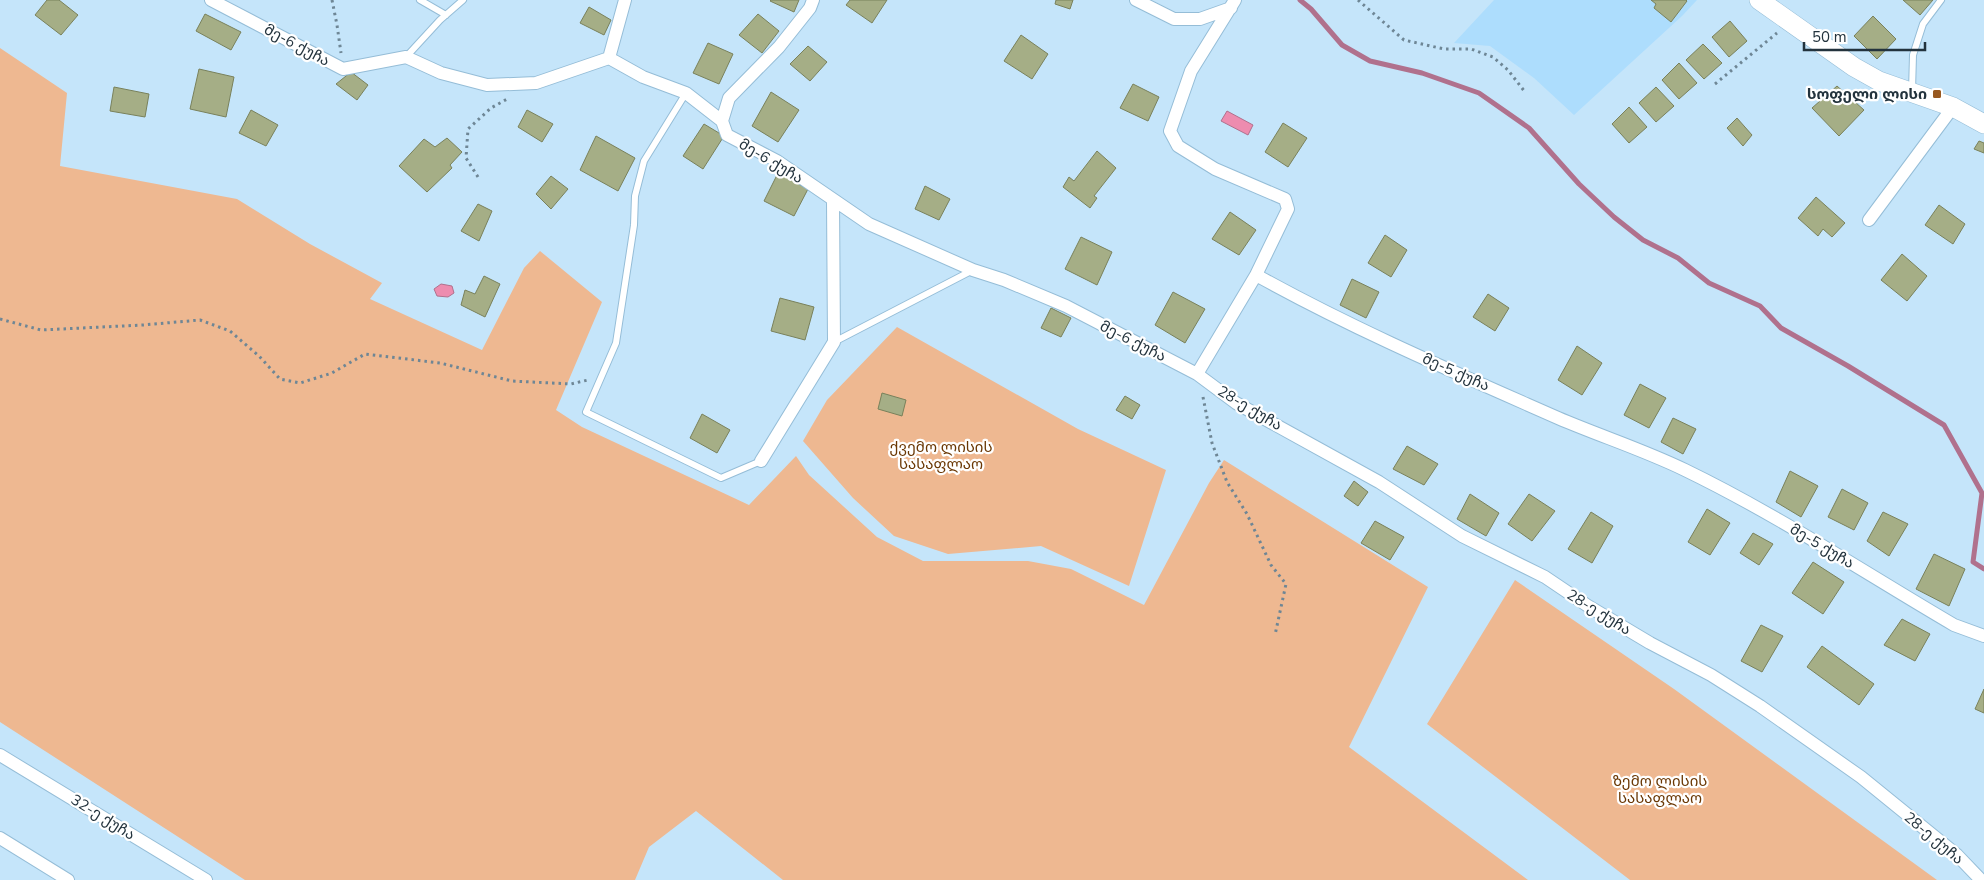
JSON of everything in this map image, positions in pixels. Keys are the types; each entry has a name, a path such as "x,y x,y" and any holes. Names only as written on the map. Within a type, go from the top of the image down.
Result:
{"main road":[{"path":"1759,0 1789,23 1854,67 1880,81 1953,107 1984,124"}],"street":[{"name":"მე-6 ქუჩა","path":"210,0 343,69 406,57"},
{"path":"406,57 442,74 487,85 536,83 609,58 625,0"},
{"path":"722,121 729,98 779,47 810,8 813,0"},
{"path":"1136,0 1174,18 1200,19 1233,4"},
{"path":"1197,374 1256,275 1288,209 1285,199 1215,169 1178,146 1170,131 1191,71 1233,4"},
{"name":"მე-6 ქუჩა","path":"609,58 643,76 686,93 722,121 727,135 777,161 869,224 973,270 1004,280 1066,306 1197,374"},
{"path":"1869,220 1953,107"},
{"path":"760,461 834,342 833,201"},
{"name":"მე-5 ქუჩა","path":"1256,275 1303,301 1384,340 1559,418 1684,469 1773,517 1954,625 1984,636"},
{"name":"28-ე ქუჩა","path":"1197,374 1236,403 1379,482 1462,536 1545,577 1642,639 1711,675 1760,706 1868,783 1957,855 1981,880"},
{"name":"32-ე ქუჩა","path":"0,755 206,880"},
{"path":"0,838 68,880"}],"lane":[{"path":"420,0 446,15"},
{"path":"406,57 463,0"},
{"path":"1912,92 1913,55 1923,24 1941,0"},
{"path":"686,93 644,161 635,196 634,225 616,343 586,412 721,478 760,461"},
{"path":"834,342 973,270"}],"path":[{"path":"332,0 338,25 343,69"},
{"path":"1358,0 1404,40 1444,49 1470,49 1493,57 1508,70 1525,92"},
{"path":"1716,84 1789,23"},
{"path":"478,177 466,158 468,129 491,108 536,83"},
{"path":"0,319 41,330 200,320 230,331 259,356 280,379 300,383 332,373 365,354 440,363 512,381 571,384 601,377"},
{"path":"1197,374 1212,443 1227,482 1247,514 1272,565 1286,584 1275,635"}],"shaded area":[{"path":"1494,0 1697,0 1574,115 1534,78 1490,46 1454,43"},
{"path":"1227,111 1253,125 1248,135 1221,121"},
{"path":"441,284 452,286 454,293 448,297 437,296 434,289"}],"green space":[{"path":"0,48 67,93 60,166 237,199 310,244 382,283 370,299 482,350 524,268 540,251 602,302 556,410 582,427 749,505 796,456 809,475 877,537 923,561 1028,561 1071,569 1144,605 1209,483 1224,460 1428,587 1349,747 1528,880 783,880 696,811 649,847 635,880 245,880 0,722"},
{"name":"ქვემო ლისის სასაფლაო","path":"897,327 1078,429 1166,470 1129,586 1041,546 948,554 894,536 853,498 803,441 827,400"},
{"name":"ზემო ლისის სასაფლაო","path":"1515,580 1674,689 1937,880 1630,880 1427,724"}],"building":[{"path":"47,0 59,0 78,15 61,35 35,15"},
{"path":"771,0 799,0 794,12"},
{"path":"850,0 887,0 872,23 846,5"},
{"path":"1056,0 1073,0 1070,9 1055,4"},
{"path":"1651,0 1687,1 1671,22 1654,8 1656,4"},
{"path":"1903,0 1933,0 1920,15"},
{"path":"589,7 611,20 604,35 580,23"},
{"path":"205,14 241,32 231,50 196,31"},
{"path":"758,14 779,31 762,53 739,35"},
{"path":"1873,16 1896,39 1877,59 1854,36"},
{"path":"1730,21 1747,41 1729,57 1712,37"},
{"path":"1021,35 1048,54 1032,79 1004,61"},
{"path":"708,43 733,54 719,84 693,73"},
{"path":"1703,44 1722,63 1704,79 1686,60"},
{"path":"808,46 827,62 810,81 790,64"},
{"path":"1679,63 1697,83 1679,99 1662,80"},
{"path":"199,69 234,77 226,117 190,109"},
{"path":"351,72 368,85 357,100 336,84"},
{"path":"1133,84 1159,97 1148,121 1120,108"},
{"path":"1837,86 1864,110 1839,136 1812,108"},
{"path":"114,87 149,94 145,117 110,111"},
{"path":"1656,87 1674,106 1656,122 1639,103"},
{"path":"771,92 799,110 778,142 752,126"},
{"path":"1629,107 1647,127 1629,143 1612,124"},
{"path":"251,110 278,125 266,146 239,133"},
{"path":"527,110 553,124 542,142 518,127"},
{"path":"1737,118 1752,135 1743,146 1727,128"},
{"path":"1283,123 1307,138 1288,167 1265,152"},
{"path":"704,124 724,136 703,169 683,156"},
{"path":"596,136 635,158 618,191 580,170"},
{"path":"447,138 462,152 450,165 452,168 427,192 399,166 424,139 435,147"},
{"path":"1979,141 1984,143 1984,153 1974,149"},
{"path":"1097,151 1116,168 1094,196 1097,198 1090,208 1063,187 1069,177 1074,181"},
{"path":"778,173 808,189 794,216 764,201"},
{"path":"551,176 568,189 551,209 536,194"},
{"path":"925,186 950,199 939,220 915,209"},
{"path":"1816,197 1845,223 1832,237 1823,229 1818,236 1798,218"},
{"path":"478,204 492,211 479,241 461,231"},
{"path":"1939,205 1965,224 1953,244 1925,225"},
{"path":"1230,212 1256,230 1239,255 1212,239"},
{"path":"1385,235 1407,250 1391,277 1368,263"},
{"path":"1081,237 1112,252 1097,285 1065,269"},
{"path":"1902,254 1927,276 1907,301 1881,280"},
{"path":"484,276 500,284 485,317 461,305 465,290 475,294"},
{"path":"1352,279 1379,292 1366,318 1340,305"},
{"path":"1173,292 1205,309 1185,343 1155,325"},
{"path":"1488,294 1509,308 1495,331 1473,317"},
{"path":"780,298 814,307 805,340 771,331"},
{"path":"1051,308 1071,318 1061,337 1041,328"},
{"path":"1577,346 1602,363 1582,395 1558,380"},
{"path":"1640,384 1666,398 1649,428 1624,415"},
{"path":"882,393 906,400 902,416 878,409"},
{"path":"1125,396 1140,405 1132,419 1116,410"},
{"path":"702,414 730,430 717,453 690,438"},
{"path":"1673,418 1696,429 1683,454 1661,442"},
{"path":"1407,446 1438,464 1424,485 1393,469"},
{"path":"1790,471 1818,486 1801,517 1776,502"},
{"path":"1354,481 1368,492 1358,506 1344,496"},
{"path":"1842,489 1868,503 1854,530 1828,517"},
{"path":"1470,494 1499,513 1486,536 1457,519"},
{"path":"1529,494 1555,511 1532,541 1508,524"},
{"path":"1707,509 1730,523 1710,555 1688,542"},
{"path":"1591,512 1613,526 1592,563 1568,549"},
{"path":"1883,512 1908,524 1889,556 1867,541"},
{"path":"1375,521 1404,537 1390,560 1361,543"},
{"path":"1753,533 1773,544 1759,565 1740,553"},
{"path":"1934,554 1965,569 1949,606 1916,589"},
{"path":"1813,562 1844,582 1823,614 1792,593"},
{"path":"1902,619 1930,634 1915,661 1884,645"},
{"path":"1761,625 1783,636 1762,672 1741,661"},
{"path":"1822,646 1874,684 1859,705 1807,667"},
{"path":"1984,689 1984,713 1975,709"}],"waterway":[{"path":"1300,0 1311,9 1342,45 1370,61 1422,73 1479,93 1529,128 1579,184 1614,217 1643,240 1678,258 1709,283 1760,306 1781,328 1848,366 1944,425 1982,493 1973,562 1984,569"}],"place":[{"name":"სოფელი ლისი","path":"1937,94"}]}
